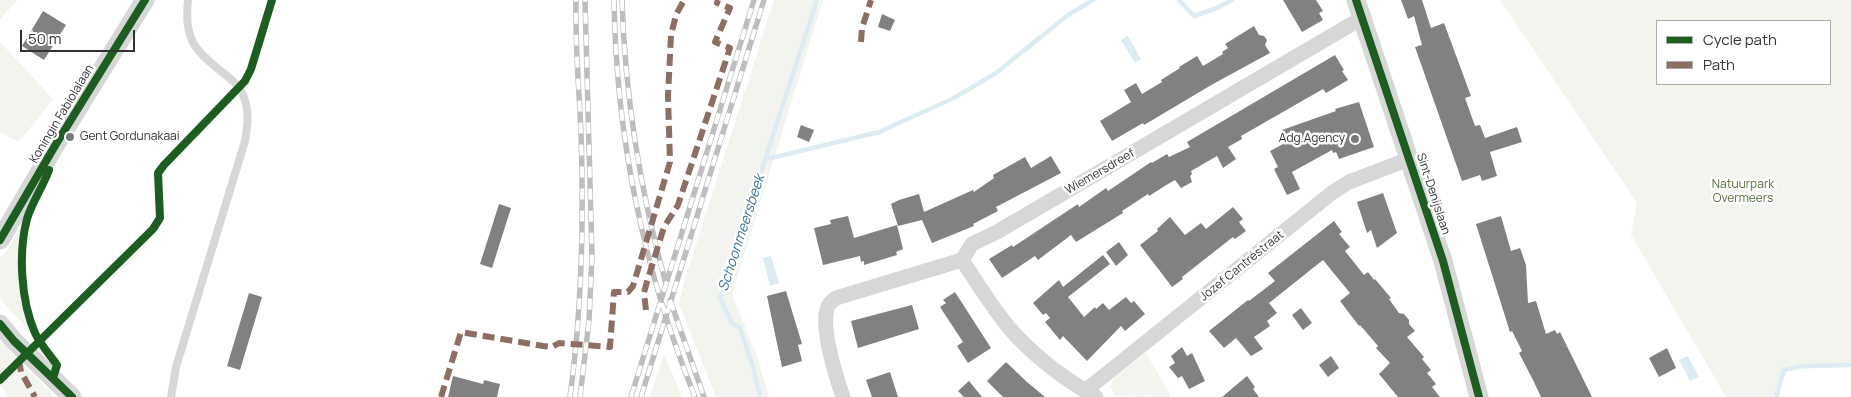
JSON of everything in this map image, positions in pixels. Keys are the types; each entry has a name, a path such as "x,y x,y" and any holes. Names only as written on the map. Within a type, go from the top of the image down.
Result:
{"street":[{"name":"Koningin Fabiolalaan","path":"0,240 60,136 145,0"},
{"name":"Sint-Denijslaan","path":"1359,9 1443,261 1479,397"},
{"name":"Wiemersdreef","path":"962,260 972,244 997,232 1359,9"},
{"name":"Jozef Cantréstraat","path":"1091,394 1333,192 1349,182 1409,159"},
{"path":"843,397 837,379 826,324 827,307 830,302 836,298 962,260 1010,329 1032,352 1056,372 1091,394"},
{"path":"0,324 72,397"}],"lane":[{"path":"171,397 176,367 246,141 248,122 246,104 241,91 198,51 191,40 186,25 188,0"}],"green space":[{"path":"0,0 18,0 0,19"},
{"path":"774,0 823,0 732,294 758,359 769,397 716,397 679,304 684,282"},
{"name":"Natuurpark Overmeers","path":"1500,0 1851,0 1851,366 1784,370 1776,397 1726,397 1631,235 1637,203"},
{"path":"0,42 53,99 19,142 0,132"},
{"path":"22,220 24,220 19,264 20,290 31,333 0,299 0,258 11,245"},
{"path":"0,341 55,397 8,397 0,385"},
{"path":"664,353 682,397 650,397"},
{"path":"1146,353 1172,397 1114,396 1111,387 1113,379"}],"shaded area":[{"path":"1128,36 1141,59 1135,63 1121,40"},
{"path":"771,256 779,283 770,286 763,258"},
{"path":"1688,356 1699,377 1690,381 1679,360"}],"building":[{"path":"1283,0 1316,0 1323,11 1319,13 1323,20 1302,32"},
{"path":"1401,0 1422,0 1431,28 1444,23 1471,96 1465,98 1475,126 1480,125 1485,138 1517,127 1522,142 1490,152 1497,176 1482,181 1480,175 1462,181 1415,47 1422,45 1414,16 1408,19"},
{"path":"43,11 66,25 44,60 22,46"},
{"path":"882,14 895,20 890,31 878,27"},
{"path":"1254,26 1259,35 1264,36 1267,40 1265,45 1270,53 1144,125 1143,123 1112,141 1100,121 1131,102 1124,90 1136,83 1142,94 1197,56 1203,66 1223,54 1222,52 1228,48 1225,44"},
{"path":"1335,55 1348,80 1326,93 1323,89 1241,136 1242,139 1228,147 1236,159 1223,168 1217,156 1191,171 1192,182 1181,188 1175,180 1149,196 1148,194 1122,211 1123,213 1076,242 1071,235 1038,260 1035,256 1002,278 989,259 1012,245 1013,247 1078,204 1079,207 1106,188 1108,191 1151,162 1167,154 1169,157 1190,147 1187,142"},
{"path":"1359,102 1374,147 1339,159 1336,152 1333,153 1332,150 1292,172 1300,189 1287,195 1274,169 1278,167 1270,151 1287,142 1282,130 1336,111 1335,109"},
{"path":"801,125 814,130 809,142 797,137"},
{"path":"1051,156 1061,173 996,207 998,211 973,224 974,226 932,243 922,220 898,226 891,204 899,200 919,194 924,212 973,190 974,192 994,178 993,175 1025,157 1031,168"},
{"path":"1383,193 1397,233 1377,248 1371,230 1367,233 1357,202"},
{"path":"499,204 511,208 492,268 480,264"},
{"path":"1233,207 1243,219 1239,222 1246,231 1235,239 1233,237 1172,287 1140,245 1158,231 1157,229 1170,217 1185,235 1201,223 1206,229"},
{"path":"848,216 854,238 897,225 903,249 896,252 897,255 864,265 864,261 861,262 860,256 823,265 814,228 831,224 830,220"},
{"path":"1501,216 1511,251 1520,248 1526,265 1528,303 1536,301 1546,334 1555,330 1557,334 1560,332 1592,397 1541,397 1519,353 1522,351 1512,331 1510,332 1476,224"},
{"path":"1334,221 1342,232 1339,234 1350,247 1345,251 1364,275 1368,272 1375,279 1391,298 1389,299 1399,313 1404,314 1409,320 1409,324 1415,331 1407,337 1424,357 1422,359 1431,370 1427,373 1436,384 1432,387 1440,397 1398,397 1379,374 1390,363 1340,301 1350,293 1323,260 1269,303 1277,313 1267,321 1270,326 1254,337 1263,349 1251,356 1236,338 1224,348 1209,331 1275,281 1268,273"},
{"path":"1119,242 1128,255 1116,266 1106,252"},
{"path":"1103,255 1110,264 1068,297 1084,317 1095,307 1096,309 1103,303 1109,310 1126,297 1131,303 1134,301 1145,314 1125,331 1121,326 1087,361 1063,336 1060,340 1045,322 1050,318 1046,313 1043,315 1033,303 1059,280 1063,287"},
{"path":"786,291 802,344 798,345 802,361 782,367 767,296"},
{"path":"955,292 991,348 968,363 957,346 963,342 940,307 946,303 943,300"},
{"path":"249,293 262,297 240,370 227,366"},
{"path":"912,305 919,329 858,348 851,321"},
{"path":"1301,308 1312,323 1303,330 1292,315"},
{"path":"1182,347 1187,356 1192,353 1205,381 1189,389 1182,376 1178,378 1169,367 1175,363 1171,356"},
{"path":"1667,348 1676,368 1659,377 1649,358"},
{"path":"1331,356 1339,368 1328,377 1319,365"},
{"path":"1006,362 1045,397 1003,397 987,381"},
{"path":"890,372 898,397 872,397 866,380"},
{"path":"453,376 483,384 484,380 500,384 497,397 448,397"},
{"path":"1247,376 1259,397 1222,397"},
{"path":"969,381 982,397 964,397 958,391"}],"waterway":[{"name":"Schoonmeersbeek","path":"760,397 753,367 740,328 732,323 720,298 817,0"},
{"name":"Schoonmeersbeek","path":"767,159 879,132 954,98 996,73 1068,15 1093,0"},
{"name":"Schoonmeersbeek","path":"1179,0 1194,16 1217,8 1232,0"},
{"path":"1776,397 1784,370 1803,366 1851,365"}],"railway":[{"path":"570,397 580,298 582,232 582,165 576,0"},
{"path":"580,397 589,321 592,256 585,0"},
{"path":"614,0 620,102 636,202 647,252 661,301 695,397"},
{"path":"622,0 626,72 635,143 641,179 666,284"},
{"path":"631,397 754,0"},
{"path":"641,397 764,0"},
{"path":"670,300 704,397"}],"marked path":[{"path":"441,397 461,332 552,347 559,343 610,347 614,292 628,292 633,286 670,162 668,96 671,35 676,15 684,0"},
{"path":"646,310 644,293 664,227 678,205 730,48 715,42 730,8 717,3 718,0"},
{"path":"861,42 862,28 871,0"},
{"path":"19,360 21,372 35,397"}],"cycle path":[{"path":"0,240 56,144 145,0"},
{"path":"0,380 153,229 160,218 158,173 245,81 251,69 272,0"},
{"path":"1356,0 1443,261 1479,397"},
{"path":"49,170 27,219 22,247 22,277 30,320 35,333 57,365 53,378"},
{"path":"0,324 14,341 72,397"}],"place":[{"name":"Gent Gordunakaai","path":"70,137"},
{"name":"Adg.Agency","path":"1355,139"}]}
